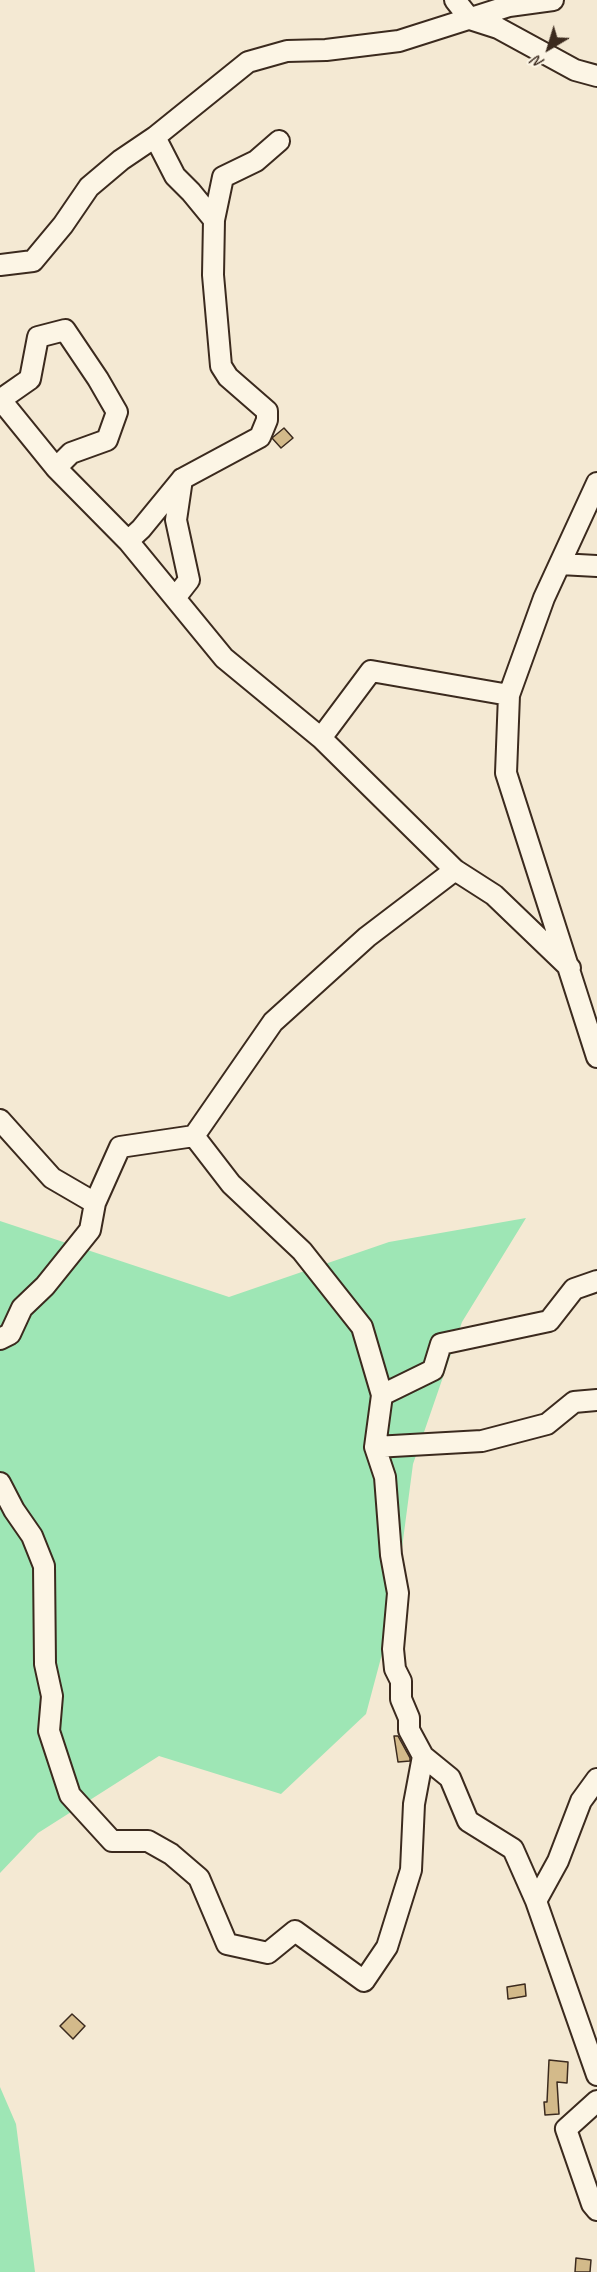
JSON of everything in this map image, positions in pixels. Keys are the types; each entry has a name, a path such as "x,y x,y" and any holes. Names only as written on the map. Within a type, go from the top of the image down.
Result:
{"street":[{"path":"455,0 470,19 498,28 575,70 597,76"},
{"path":"0,265 33,261 63,225 89,188 121,160 155,137 248,62 287,51 326,50 399,41 509,6 553,0"},
{"path":"155,137 175,176 192,192 214,220"},
{"path":"128,541 141,529 182,479 260,437 267,420 267,411 228,377 221,366 213,275 214,220 223,177 256,161 279,141"},
{"path":"56,468 71,453 107,440 117,412 66,330 38,337 30,379 0,400 56,468 128,541 224,658 321,738 455,870 494,895 570,968"},
{"path":"175,598 189,580 176,520 182,479"},
{"path":"597,483 544,598 509,695 506,773 597,1057"},
{"path":"560,564 597,566"},
{"path":"321,738 372,671 509,695"},
{"path":"0,1339 10,1334 22,1308 45,1286 90,1230 95,1203 120,1148 194,1136 273,1022 367,936 455,870"},
{"path":"0,1120 52,1178 95,1203"},
{"path":"194,1136 231,1184 302,1251 362,1327 382,1395 375,1447 385,1477 391,1555 398,1593 393,1649 395,1669 401,1681 401,1699 409,1718 409,1730 423,1756 450,1778 468,1821 513,1849 536,1901 597,2075"},
{"path":"382,1395 433,1370 441,1344 549,1321 574,1289 597,1281"},
{"path":"375,1447 482,1441 547,1424 574,1402 597,1400"},
{"path":"0,1483 14,1510 32,1536 44,1566 45,1664 52,1696 49,1731 70,1795 112,1841 148,1841 171,1854 199,1878 227,1944 268,1953 295,1931 364,1981 387,1947 411,1870 414,1803 423,1756"},
{"path":"536,1901 558,1861 581,1801 597,1779"},
{"path":"597,2101 566,2129 592,2204 597,2210"}],"green space":[{"path":"526,1218 462,1322 413,1464 394,1609 366,1714 281,1794 159,1756 38,1833 0,1873 0,1221 229,1297 389,1242"},
{"path":"0,2087 16,2124 35,2272 0,2272"}],"building":[{"path":"284,428 293,438 281,448 272,438"},
{"path":"394,1736 398,1736 410,1761 398,1762"},
{"path":"525,1984 526,1996 508,1999 507,1987"},
{"path":"72,2014 85,2026 73,2039 60,2026"},
{"path":"549,2060 568,2062 567,2083 557,2082 559,2114 545,2115 544,2102 547,2102"},
{"path":"576,2258 591,2260 590,2272 575,2272"}]}
